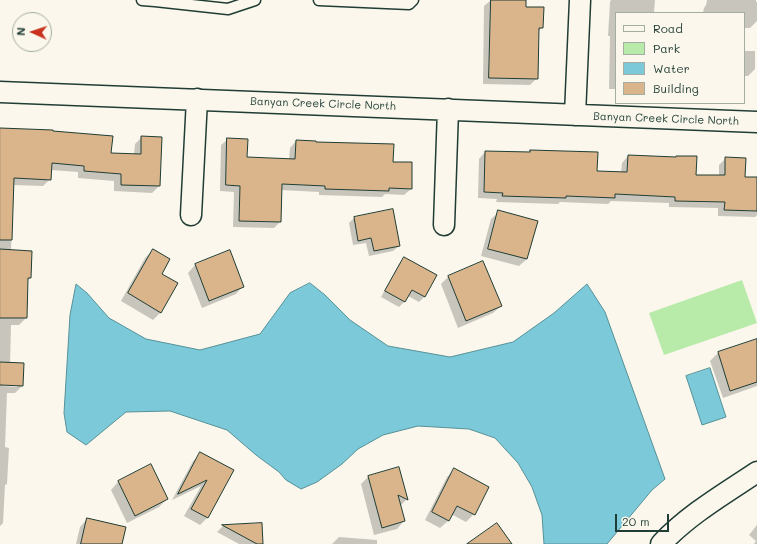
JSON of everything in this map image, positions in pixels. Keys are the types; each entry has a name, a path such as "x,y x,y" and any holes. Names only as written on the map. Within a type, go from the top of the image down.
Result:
{"street":[{"path":"575,115 580,0"},
{"name":"Banyan Creek Circle North","path":"0,92 757,122"},
{"path":"191,215 197,99"},
{"path":"444,225 448,109"},
{"path":"661,544 670,534 704,507 757,472"}],"lane":[{"path":"142,0 156,0 228,9 255,0"},
{"path":"319,0 408,4 413,0"}],"green space":[{"path":"742,280 757,323 664,355 649,313"}],"water":[{"path":"310,283 325,295 350,320 388,346 450,357 513,342 554,313 587,284 605,312 665,479 652,490 607,544 544,544 542,515 532,487 518,463 495,438 469,429 418,426 383,435 358,449 342,464 317,482 301,489 286,480 279,472 256,455 227,430 170,411 126,412 86,445 67,432 64,413 70,315 76,284 87,293 109,318 146,339 200,350 260,334 290,293"},
{"path":"710,368 726,417 702,425 686,376"}],"building":[{"path":"491,0 526,0 526,7 544,7 543,28 539,28 538,79 489,78"},
{"path":"0,128 53,130 113,136 111,153 141,154 141,136 162,137 160,186 121,185 121,174 84,171 84,166 52,163 51,180 14,178 12,240 0,240"},
{"path":"227,138 248,139 247,157 295,159 296,140 394,144 393,162 412,162 412,189 389,188 389,191 325,189 325,186 282,184 281,222 239,221 240,186 226,185"},
{"path":"530,150 598,152 597,171 627,172 628,155 676,157 697,156 696,175 725,175 725,157 746,158 745,177 757,177 757,211 724,210 725,202 675,201 675,197 615,194 615,198 566,196 566,198 502,196 503,193 484,192 485,151 530,152"},
{"path":"393,209 400,246 374,251 371,238 358,241 354,217"},
{"path":"498,210 538,221 527,259 488,249"},
{"path":"0,249 32,251 31,278 28,278 27,318 0,318"},
{"path":"153,249 170,259 162,274 178,283 161,313 128,293"},
{"path":"230,250 244,287 209,301 195,264"},
{"path":"404,257 437,275 425,297 412,290 405,302 385,291"},
{"path":"483,261 502,306 466,321 448,276"},
{"path":"757,339 757,382 730,391 718,352"},
{"path":"0,362 24,363 23,386 0,385"},
{"path":"200,452 234,470 208,518 191,509 207,480 178,494"},
{"path":"151,464 168,499 135,516 118,481"},
{"path":"399,467 408,500 398,495 405,521 382,528 368,476"},
{"path":"454,468 489,487 475,515 457,506 449,521 432,512"},
{"path":"87,518 126,527 122,544 81,544"},
{"path":"262,523 263,544 257,544 222,525"},
{"path":"497,523 512,544 467,544"}]}
